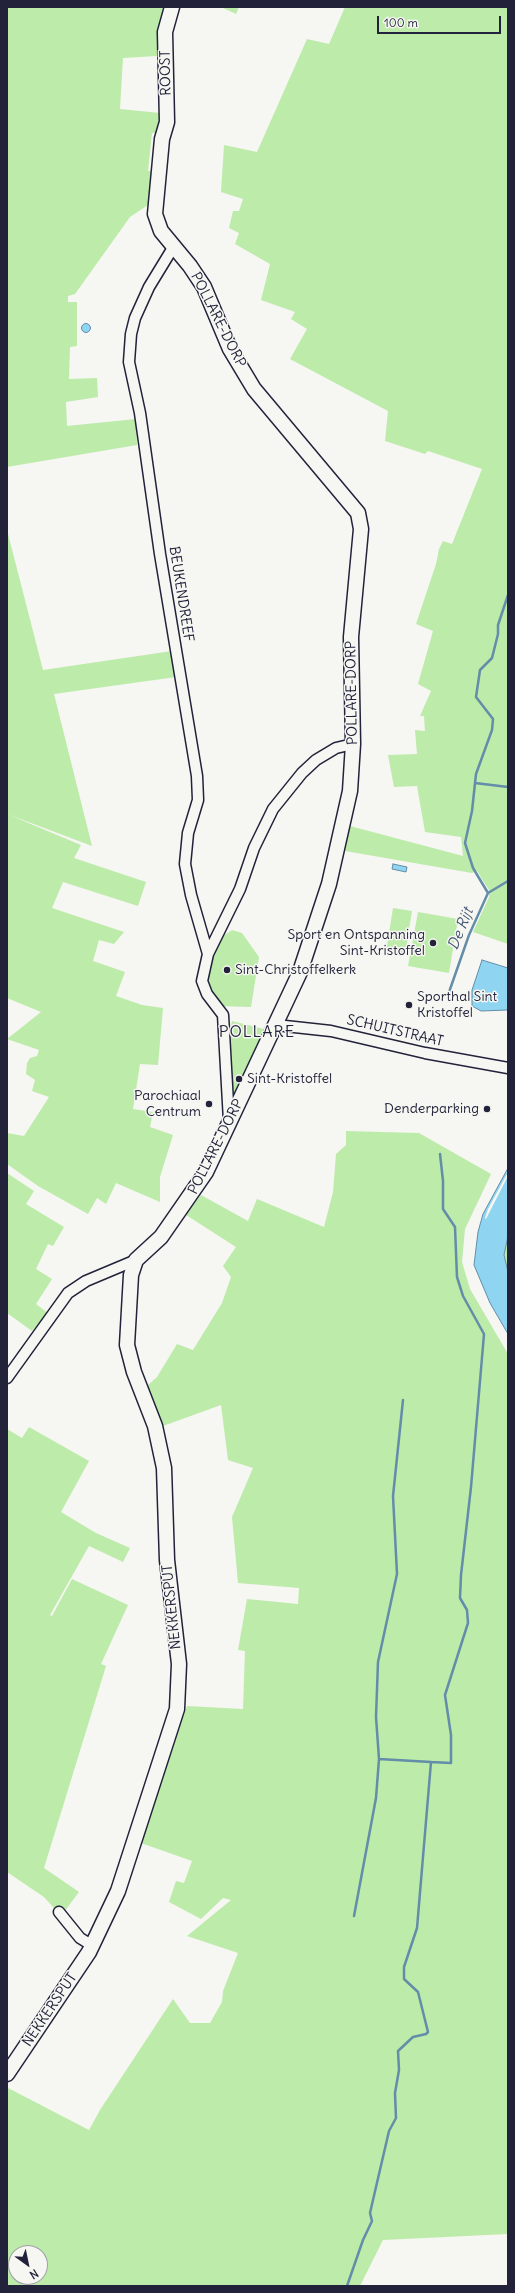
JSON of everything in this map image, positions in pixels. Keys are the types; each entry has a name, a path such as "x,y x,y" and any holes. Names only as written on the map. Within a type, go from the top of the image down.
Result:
{"street":[{"name":"ROOST","path":"162,140 167,122 165,32 172,7"},
{"name":"POLLARE-DORP","path":"136,1260 161,1237 187,1203 206,1172 276,1025 310,946 329,884 350,792 353,744 351,636 361,529 358,513 254,389 230,349 204,287 161,231 155,214 162,140"},
{"name":"BEUKENDREEF","path":"174,246 149,287 135,318 130,341 130,362 140,413 160,554 197,776 198,800 188,833 185,864 191,895 208,954"},
{"path":"229,1124 223,1015 207,994 202,981 208,954 238,895 254,848 274,809 302,773 316,760 336,748 353,744"},
{"name":"SCHUITSTRAAT","path":"276,1025 331,1031 425,1053 508,1068"},
{"path":"7,1378 68,1293 86,1281 136,1260"},
{"name":"NEKKERSPUT","path":"7,2074 93,1946 118,1892 177,1709 179,1664 166,1560 163,1462 155,1426 134,1372 127,1345 131,1275 136,1260"},
{"path":"59,1912 80,1938 93,1946"}],"green space":[{"path":"7,7 167,7 157,56 123,58 120,109 160,113 157,133 152,133 148,171 152,171 148,205 130,217 75,294 68,296 68,302 77,302 77,346 70,347 69,379 97,378 98,397 66,402 67,426 136,419 137,445 7,467"},
{"path":"221,7 239,7 236,14"},
{"path":"345,7 508,7 508,944 473,932 489,897 489,890 477,871 472,873 345,851 350,826 463,856 461,837 425,832 417,786 394,787 388,755 417,754 415,730 425,731 424,716 420,716 431,691 418,684 433,631 416,624 436,564 439,549 443,541 452,544 482,469 428,451 425,454 385,441 388,411 290,359 307,329 291,319 295,312 261,300 270,264 235,244 239,233 229,228 233,211 239,211 243,199 221,192 224,145 257,152 307,39 329,44"},
{"path":"7,530 43,670 172,651 176,677 54,694 92,846 7,814"},
{"path":"7,814 81,845 74,858 146,882 138,906 63,882 52,908 124,932 114,944 99,940 93,961 125,972 116,996 142,1005 163,1008 158,1065 140,1064 133,1109 153,1112 150,1127 173,1135 160,1177 160,1202 116,1183 106,1204 97,1198 88,1214 38,1186 7,1164 7,1133 24,1136 49,1097 32,1091 35,1080 26,1074 27,1063 30,1058 37,1056 39,1050 7,1039 41,1012 7,998"},
{"path":"393,908 412,911 405,955 386,952"},
{"name":"Sport en Ontspanning Sint-Kristoffel","path":"418,912 458,919 449,973 408,966"},
{"path":"232,930 242,933 259,957 251,1007 218,1006 206,988 209,962 223,936"},
{"path":"232,1021 268,1030 234,1099 232,1098 230,1075 230,1029"},
{"path":"346,1131 419,1133 491,1174 465,1229 462,1262 470,1289 508,1354 508,2234 383,2240 360,2286 7,2286 8,2088 89,2130 100,2110 173,1999 190,2023 210,2023 222,2002 223,1991 238,1953 187,1936 231,1900 223,1898 201,1919 169,1902 176,1881 184,1883 192,1861 141,1843 187,1706 243,1709 245,1651 238,1650 247,1599 298,1604 299,1588 238,1583 232,1517 253,1468 228,1460 221,1405 163,1426 147,1386 157,1377 177,1344 193,1350 222,1303 231,1277 223,1266 236,1247 186,1215 201,1195 248,1221 257,1199 324,1227 333,1192 336,1154 346,1145"},
{"path":"7,1173 34,1191 26,1204 64,1227 53,1246 48,1244 36,1269 52,1279 36,1304 48,1313 32,1331 7,1313"},
{"path":"508,1236 508,1272 504,1255"},
{"path":"29,1427 89,1461 61,1512 96,1533 130,1548 123,1562 89,1546 50,1615 52,1616 72,1579 128,1605 101,1664 106,1666 44,1868 79,1892 61,1916 44,1897 7,1872 7,1429 22,1438"}],"water":[{"path":"86,323 91,328 86,333 81,328"},
{"path":"393,864 407,867 406,872 392,869"},
{"path":"482,960 508,968 508,1010 481,1011 472,1006 472,990"},
{"path":"508,1168 508,1236 504,1255 508,1272 508,1334 490,1303 474,1265 478,1232 483,1214"}],"pier":[{"path":"508,1172 508,1176 486,1219 488,1209"}],"waterway":[{"path":"488,893 473,868 465,843 472,811 476,774 492,730 493,719 476,697 480,670 492,658 498,634 498,625 508,595"},
{"path":"475,783 508,787"},
{"name":"De Rijt","path":"448,995 469,935 488,893 508,881"},
{"path":"347,2286 363,2240 372,2221 370,2213 389,2131 396,2118 395,2093 399,2070 398,2051 413,2037 426,2034 428,2032 418,1992 404,1979 404,1967 417,1928 431,1762 451,1763 451,1735 445,1695 468,1623 467,1610 460,1598 461,1575 471,1487 484,1334 463,1296 457,1277 455,1227 443,1209 443,1181 440,1154"},
{"path":"403,1400 393,1496 397,1574 378,1662 376,1717 379,1759 431,1762"},
{"path":"354,1916 376,1798 379,1759"}],"place":[{"name":"Sport en Ontspanning Sint-Kristoffel","path":"433,943"},
{"name":"Sint-Christoffelkerk","path":"227,970"},
{"name":"Sporthal Sint Kristoffel","path":"409,1005"},
{"name":"Sint-Kristoffel","path":"239,1079"},
{"name":"Parochiaal Centrum","path":"209,1104"},
{"name":"Denderparking","path":"487,1109"}],"district":[{"name":"POLLARE","path":"257,1032"}]}
